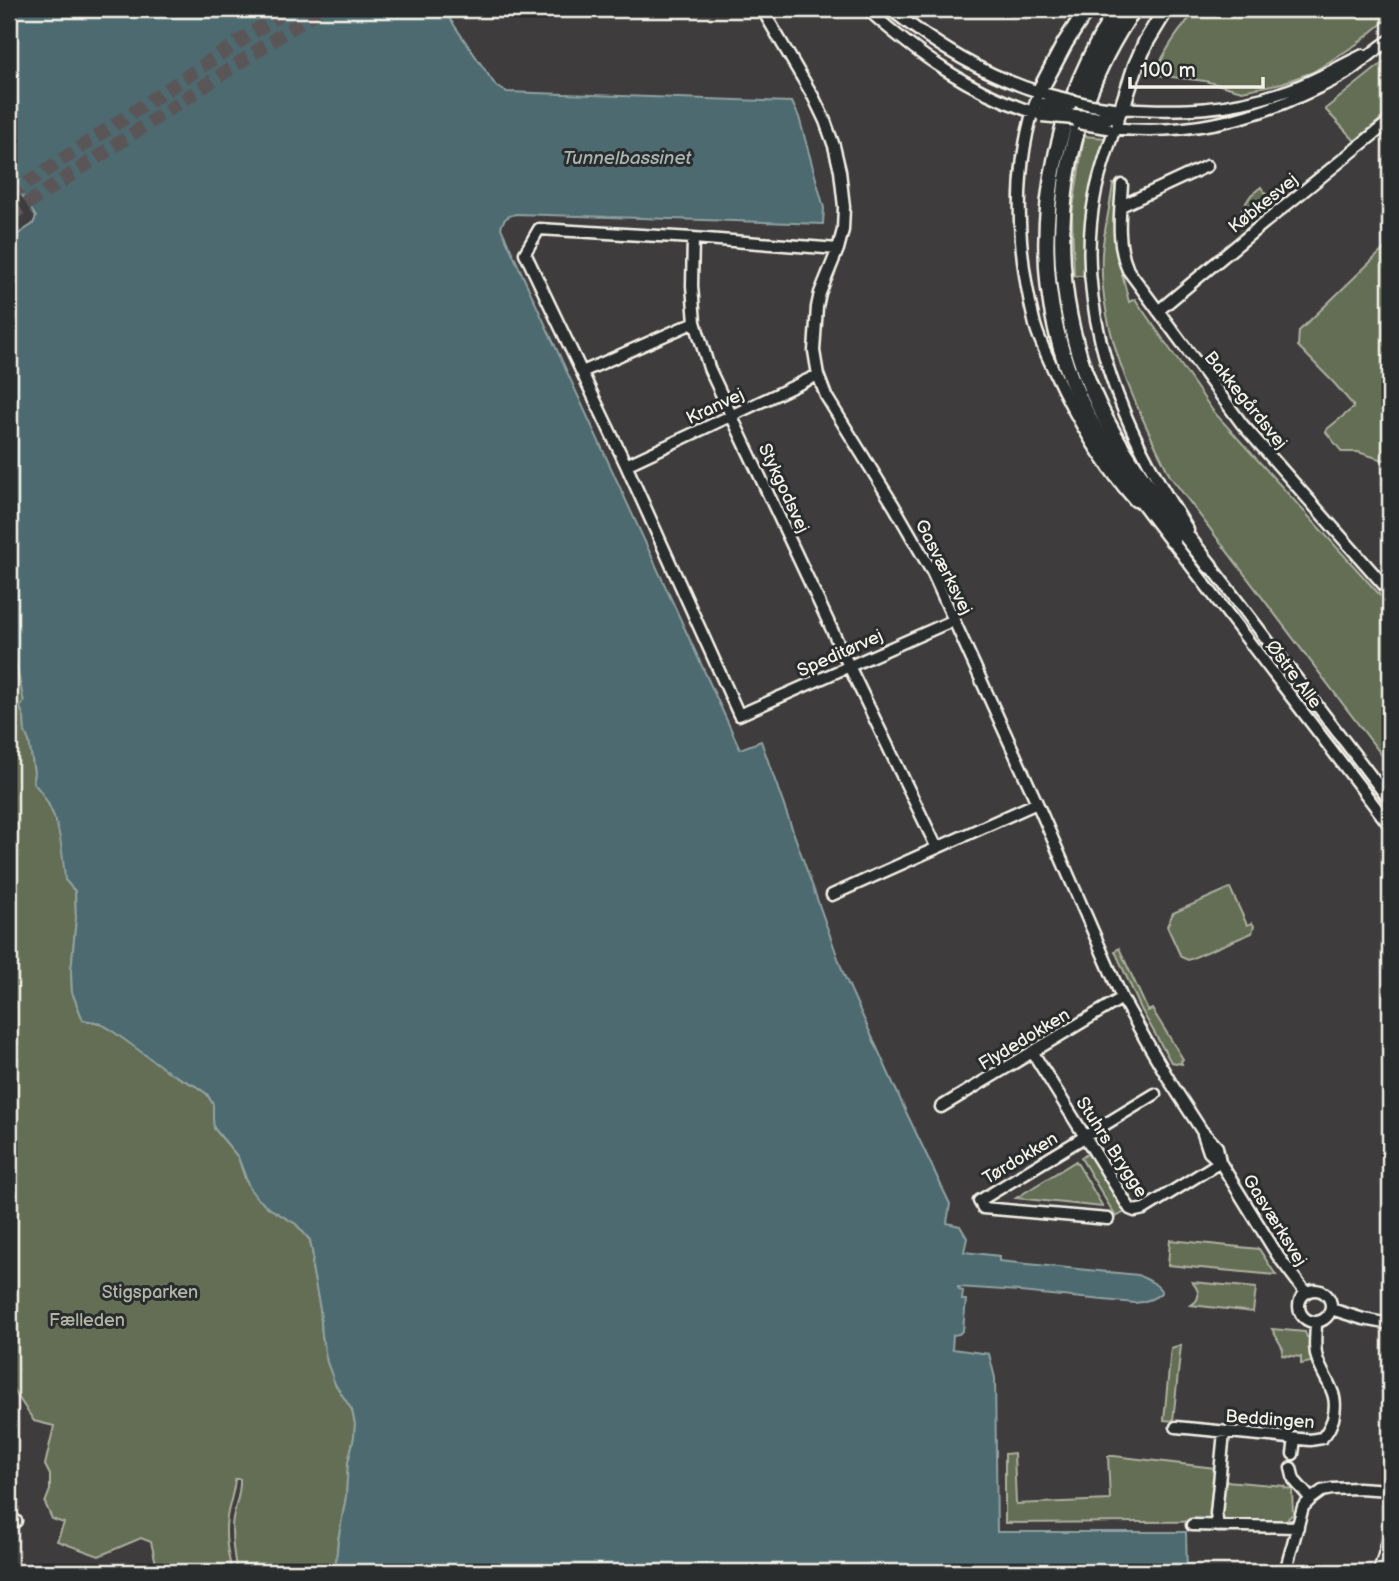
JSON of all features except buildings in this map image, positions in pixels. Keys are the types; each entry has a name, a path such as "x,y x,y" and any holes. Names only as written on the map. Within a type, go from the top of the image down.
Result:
{"highway":[{"path":"1043,93 1065,43 1087,9"},
{"path":"1117,9 1103,30 1079,79 1055,156 1047,214 1049,281 1061,345 1082,403 1112,460 1173,541"},
{"path":"1134,9 1111,45 1086,99 1070,156 1062,215 1063,274 1067,304 1082,362 1109,425 1132,463 1210,566"},
{"path":"1038,113 1096,119 1113,116 1146,42 1167,9"}],"street":[{"name":"Gasværksvej","path":"762,9 814,98 834,146 840,171 844,207 843,230 820,293 814,351 826,396 932,572 1122,998 1147,1044 1202,1131 1209,1152 1220,1162 1272,1246 1306,1293"},
{"path":"867,9 897,36 943,70 985,93 1038,113"},
{"path":"890,9 954,55 1002,80 1091,105 1134,130 1203,126 1251,115 1294,99 1347,73 1390,40"},
{"path":"1113,116 1237,104 1290,90 1379,47"},
{"name":"Østre Alle","path":"1043,93 1024,148 1020,220 1023,256 1036,327 1067,399 1084,432 1121,485 1173,541 1390,826"},
{"name":"Østre Alle","path":"1113,116 1096,192 1089,242 1093,294 1102,347 1122,406 1158,481 1210,566 1390,801"},
{"name":"Købkesvej","path":"1158,312 1390,121"},
{"path":"1121,206 1207,166"},
{"name":"Bakkegårdsvej","path":"1122,185 1120,244 1128,270 1242,424 1390,592"},
{"path":"626,465 525,253 538,229 838,249"},
{"name":"Stykgodsvej","path":"693,238 692,286 695,322 709,368 849,666"},
{"path":"582,372 695,322"},
{"name":"Kranvej","path":"626,465 818,374"},
{"name":"Speditørvej","path":"626,465 739,715 954,620"},
{"path":"849,666 937,848"},
{"path":"832,895 1037,803"},
{"name":"Flydedokken","path":"941,1108 1122,998"},
{"name":"Stuhrs Brygge","path":"1033,1053 1130,1209 1144,1209 1220,1162"},
{"name":"Tørdokken","path":"1108,1219 983,1208 979,1201 1156,1094"},
{"path":"1316,1290 1326,1294 1331,1309 1326,1318 1316,1322 1306,1319 1300,1310 1300,1300 1306,1293 1316,1290"},
{"path":"1331,1309 1390,1324"},
{"name":"Beddingen","path":"1177,1427 1295,1439 1322,1438 1328,1432 1335,1399 1317,1359 1316,1322"},
{"path":"1218,1526 1216,1514 1223,1432"},
{"path":"1293,1454 1295,1439"},
{"path":"1292,1468 1294,1480 1311,1499"},
{"path":"1285,1572 1303,1507 1311,1499 1322,1491 1332,1489 1390,1490"},
{"path":"1192,1525 1298,1527"},
{"path":"1379,1572 1390,1534"}],"green space":[{"path":"1197,9 1390,9 1390,17 1357,44 1313,72 1282,83 1242,91 1205,81 1155,75 1173,40"},
{"path":"1390,57 1390,111 1355,141 1325,109"},
{"path":"1084,136 1105,138 1090,191 1085,229 1085,276 1074,276 1072,215"},
{"path":"1113,184 1117,186 1117,254 1129,302 1135,299 1213,411 1390,606 1390,766 1170,476 1157,450 1122,369 1106,312 1102,253"},
{"path":"1261,187 1271,202 1241,228 1235,220 1251,195"},
{"path":"1390,243 1390,459 1383,460 1358,452 1342,452 1326,432 1353,408 1353,405 1298,346 1299,331"},
{"name":"Stigsparken","path":"9,642 24,702 20,707 29,740 33,782 45,797 58,824 70,886 75,891 72,992 83,1020 107,1027 207,1094 213,1104 214,1128 238,1157 246,1181 269,1208 296,1224 310,1240 327,1362 336,1384 352,1410 355,1424 335,1572 237,1572 232,1528 240,1479 235,1479 226,1524 232,1572 158,1572 151,1542 141,1538 99,1556 57,1541 64,1523 52,1519 45,1503 50,1490 50,1475 45,1465 54,1426 34,1421 9,1383"},
{"path":"1230,888 1247,925 1252,923 1254,926 1252,933 1188,960 1181,957 1167,926 1173,913"},
{"path":"1119,948 1148,1011 1152,1009 1183,1059 1182,1064 1171,1062 1141,1009 1115,951"},
{"path":"1089,1153 1125,1212 1116,1217 1081,1158"},
{"path":"1076,1161 1103,1207 1016,1198"},
{"path":"1170,1240 1259,1249 1276,1275 1168,1265"},
{"path":"1192,1282 1256,1288 1253,1312 1191,1305 1198,1295"},
{"path":"1272,1329 1305,1332 1307,1337 1310,1337 1311,1362 1301,1364 1301,1357 1282,1355 1283,1349"},
{"path":"1181,1345 1173,1421 1164,1420 1171,1348"},
{"path":"1014,1453 1016,1504 1110,1500 1108,1456 1114,1456 1215,1468 1215,1480 1284,1486 1292,1489 1293,1514 1285,1521 1005,1523 1005,1454"}],"water":[{"name":"Tunnelbassinet","path":"9,9 443,9 496,86 507,92 792,102 799,117 824,208 823,224 516,214 506,218 501,228 740,749 761,741 844,975 950,1204 947,1223 960,1226 967,1238 964,1252 999,1256 999,1261 1138,1275 1162,1292 1149,1300 1135,1303 958,1287 963,1291 962,1300 966,1300 963,1330 953,1335 952,1349 989,1354 995,1378 997,1532 1186,1532 1187,1572 335,1572 355,1424 352,1410 335,1384 327,1362 310,1240 296,1224 269,1208 250,1189 238,1157 214,1128 213,1104 207,1094 170,1073 107,1027 83,1020 72,992 75,891 65,880 54,816 33,782 29,741 20,707 24,702 9,642 9,240 33,224 36,217 9,178"}],"tunnel":[{"path":"9,195 288,9"},
{"path":"9,216 320,9"}],"park label":[{"name":"Fælleden","path":"87,1320"}]}
